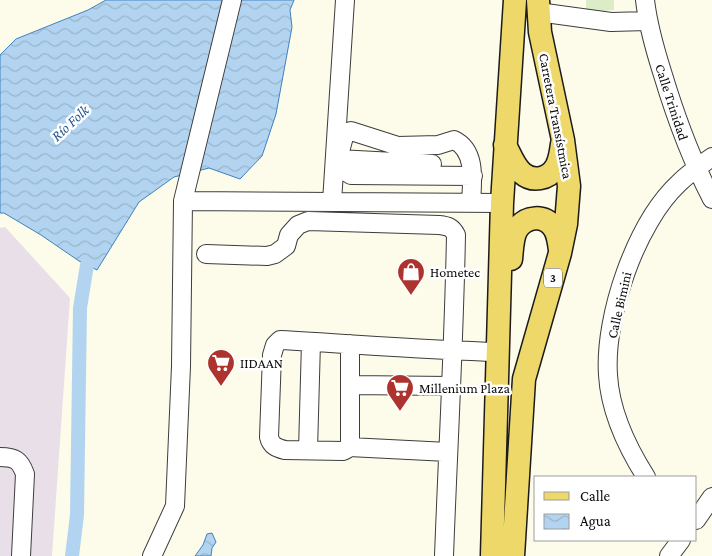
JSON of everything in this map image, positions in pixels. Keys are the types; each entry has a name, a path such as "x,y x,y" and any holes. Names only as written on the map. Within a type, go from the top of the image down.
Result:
{"main road":[{"path":"492,556 502,204 514,0"},
{"name":"Carretera Transístmica","path":"512,556 524,379 560,254 566,224 569,186 563,140 549,77 538,6"},
{"path":"505,145 522,174 540,179 550,174 556,167 563,140"},
{"path":"499,343 514,237 518,229 525,222 533,218 549,222 557,235 560,254"}],"street":[{"path":"152,556 176,506 181,366 183,201 232,0"},
{"path":"332,202 345,0"},
{"name":"Calle Trinidad","path":"645,0 647,21 674,112 696,169 712,199"},
{"path":"538,6 611,22 647,21"},
{"path":"351,131 398,146 438,145 454,140 460,143 468,155 473,171 465,176 351,175 346,172 338,159 345,133 351,131"},
{"name":"Calle Bimini","path":"646,476 619,423 612,398 608,374 613,320 624,276 633,253 650,221 678,184 712,157"},
{"path":"338,159 446,165 465,176 471,203"},
{"path":"380,175 380,203"},
{"path":"183,201 502,204"},
{"path":"206,254 267,256 274,254 286,246 290,235 298,225 308,220 439,225 449,227 456,235 454,350 450,386 444,556"},
{"path":"448,452 349,447 343,451 277,448 270,442 269,437 272,355 275,345 280,340 454,350 499,343"},
{"path":"308,450 311,342"},
{"path":"349,447 350,344"},
{"path":"350,385 450,386"},
{"path":"0,457 10,457 21,463 25,474 21,556"},
{"path":"697,519 712,497"},
{"path":"669,556 680,541"}],"shaded area":[{"path":"5,227 70,298 52,556 0,556 0,228"}],"green space":[{"path":"586,0 614,0 614,10 586,12"}],"water":[{"name":"Río Folk","path":"106,0 294,0 290,10 292,27 276,114 262,156 240,179 209,168 174,177 139,202 97,270 79,261 4,213 0,213 0,55 16,39 88,10"},
{"path":"212,533 216,542 212,548 211,556 195,556 203,545 207,534"}],"waterway":[{"path":"72,556 77,515 80,308 87,265"}],"place":[{"name":"Hometec","path":"411,296"},
{"name":"IIDAAN","path":"221,387"},
{"name":"Millenium Plaza","path":"400,412"}]}
